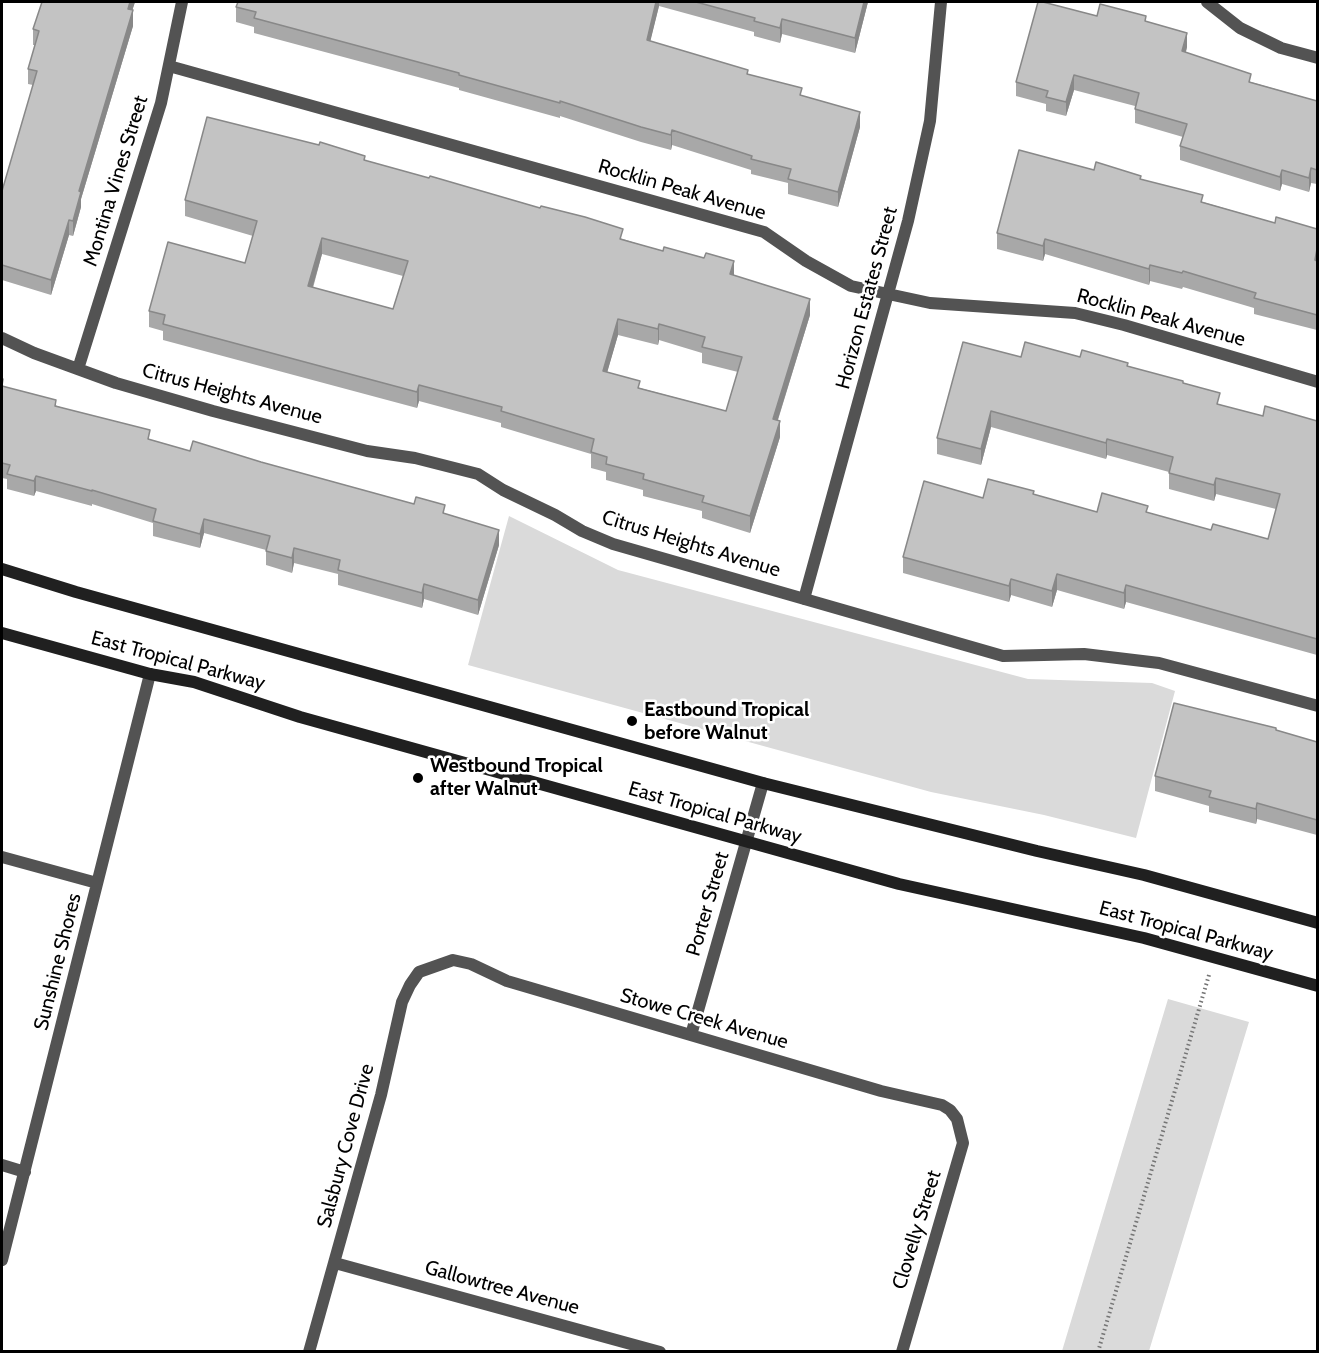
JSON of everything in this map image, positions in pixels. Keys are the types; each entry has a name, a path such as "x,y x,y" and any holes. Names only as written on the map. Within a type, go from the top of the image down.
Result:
{"main road":[{"name":"East Tropical Parkway","path":"2,569 76,592 763,783 1144,875 1317,923"},
{"name":"East Tropical Parkway","path":"2,633 150,674 194,681 300,717 899,884 1144,938 1317,986"}],"street":[{"name":"Montina Vines Street","path":"78,369 161,103 182,2"},
{"name":"Horizon Estates Street","path":"804,599 889,294 930,121 941,2"},
{"path":"1207,2 1240,28 1281,48 1317,58"},
{"name":"Rocklin Peak Avenue","path":"169,66 764,232 806,261 851,286 946,305 1075,313 1124,325 1317,382"},
{"name":"Citrus Heights Avenue","path":"2,338 34,353 116,383 213,411 368,451 415,458 478,474 503,490 582,531 614,544 1003,656 1084,654 1159,663 1317,706"},
{"name":"Sunshine Shores","path":"2,1260 150,674"},
{"name":"Porter Street","path":"691,1035 763,783"},
{"path":"2,857 98,883"},
{"name":"Stowe Creek Avenue","path":"437,965 453,960 471,963 507,981 881,1091 942,1105 950,1110 957,1119"},
{"name":"Salsbury Cove Drive","path":"309,1352 381,1095 402,1002 410,984 419,972 437,965"},
{"name":"Clovelly Street","path":"902,1352 963,1143 957,1119"},
{"path":"2,1166 25,1172"},
{"name":"Gallowtree Avenue","path":"335,1263 660,1352"}],"path":[{"path":"1098,1352 1215,958"}],"shaded area":[{"path":"509,516 618,570 1028,679 1152,683 1175,691 1136,838 1044,815 931,792 468,665"},
{"path":"1168,999 1249,1022 1149,1351 1062,1351"}],"building":[{"path":"42,2 130,2 128,9 133,10 79,191 81,192 73,221 69,220 51,280 2,265 2,191 37,71 28,69 39,31 33,29"},
{"path":"238,2 656,2 647,40 748,70 747,74 802,88 800,95 860,112 838,192 788,179 791,169 751,159 752,156 672,130 671,135 641,127 560,101 560,103 459,75 459,73 254,18 256,12 236,7"},
{"path":"696,2 864,2 855,38 782,19 780,28 754,21 755,18"},
{"path":"1038,2 1097,16 1100,4 1146,16 1145,21 1187,33 1182,51 1251,74 1249,82 1317,101 1317,170 1311,168 1309,178 1282,170 1280,177 1180,146 1187,124 1135,109 1139,93 1074,75 1066,102 1046,97 1048,91 1016,82"},
{"path":"207,117 319,145 320,142 365,156 364,160 429,178 430,176 540,208 541,206 585,217 623,229 620,239 663,251 664,247 704,258 706,253 734,261 730,274 810,299 773,419 780,421 750,516 702,502 704,496 643,479 644,474 606,464 607,457 591,452 594,439 501,411 502,407 419,385 417,392 163,324 165,315 149,311 168,242 245,263 257,221 185,200","holes":["322,238 408,261 393,309 308,286","618,319 658,329 659,324 705,337 702,347 742,357 726,411 638,388 640,381 603,371"]},
{"path":"1019,150 1094,170 1096,162 1141,176 1140,179 1203,195 1201,202 1275,223 1276,217 1317,229 1315,260 1317,261 1317,315 1254,298 1256,293 1183,271 1182,273 1150,265 1149,269 1045,239 1043,246 997,233"},
{"path":"963,342 1021,357 1025,342 1080,357 1082,350 1128,363 1127,366 1220,393 1217,404 1263,416 1265,406 1317,421 1317,639 1126,585 1124,593 1057,574 1052,591 1011,579 1009,586 903,557 924,481 983,498 988,479 1034,491 1033,494 1097,512 1102,493 1148,506 1146,512 1211,530 1213,524 1268,539 1280,494 1216,478 1214,485 1169,473 1173,457 1107,439 1106,443 991,411 981,449 937,438"},
{"path":"2,386 56,400 55,406 150,430 148,439 190,451 193,441 414,504 416,497 445,505 443,513 499,530 478,600 424,584 422,593 338,570 340,560 294,548 292,558 266,551 270,536 204,519 200,534 153,521 156,509 36,476 34,481 7,474 10,465 2,463"},
{"path":"1174,703 1276,728 1276,730 1317,742 1317,820 1257,803 1256,809 1209,797 1211,791 1155,776"}],"place":[{"name":"Eastbound Tropical before Walnut","path":"632,721"},
{"name":"Westbound Tropical after Walnut","path":"418,778"}]}
